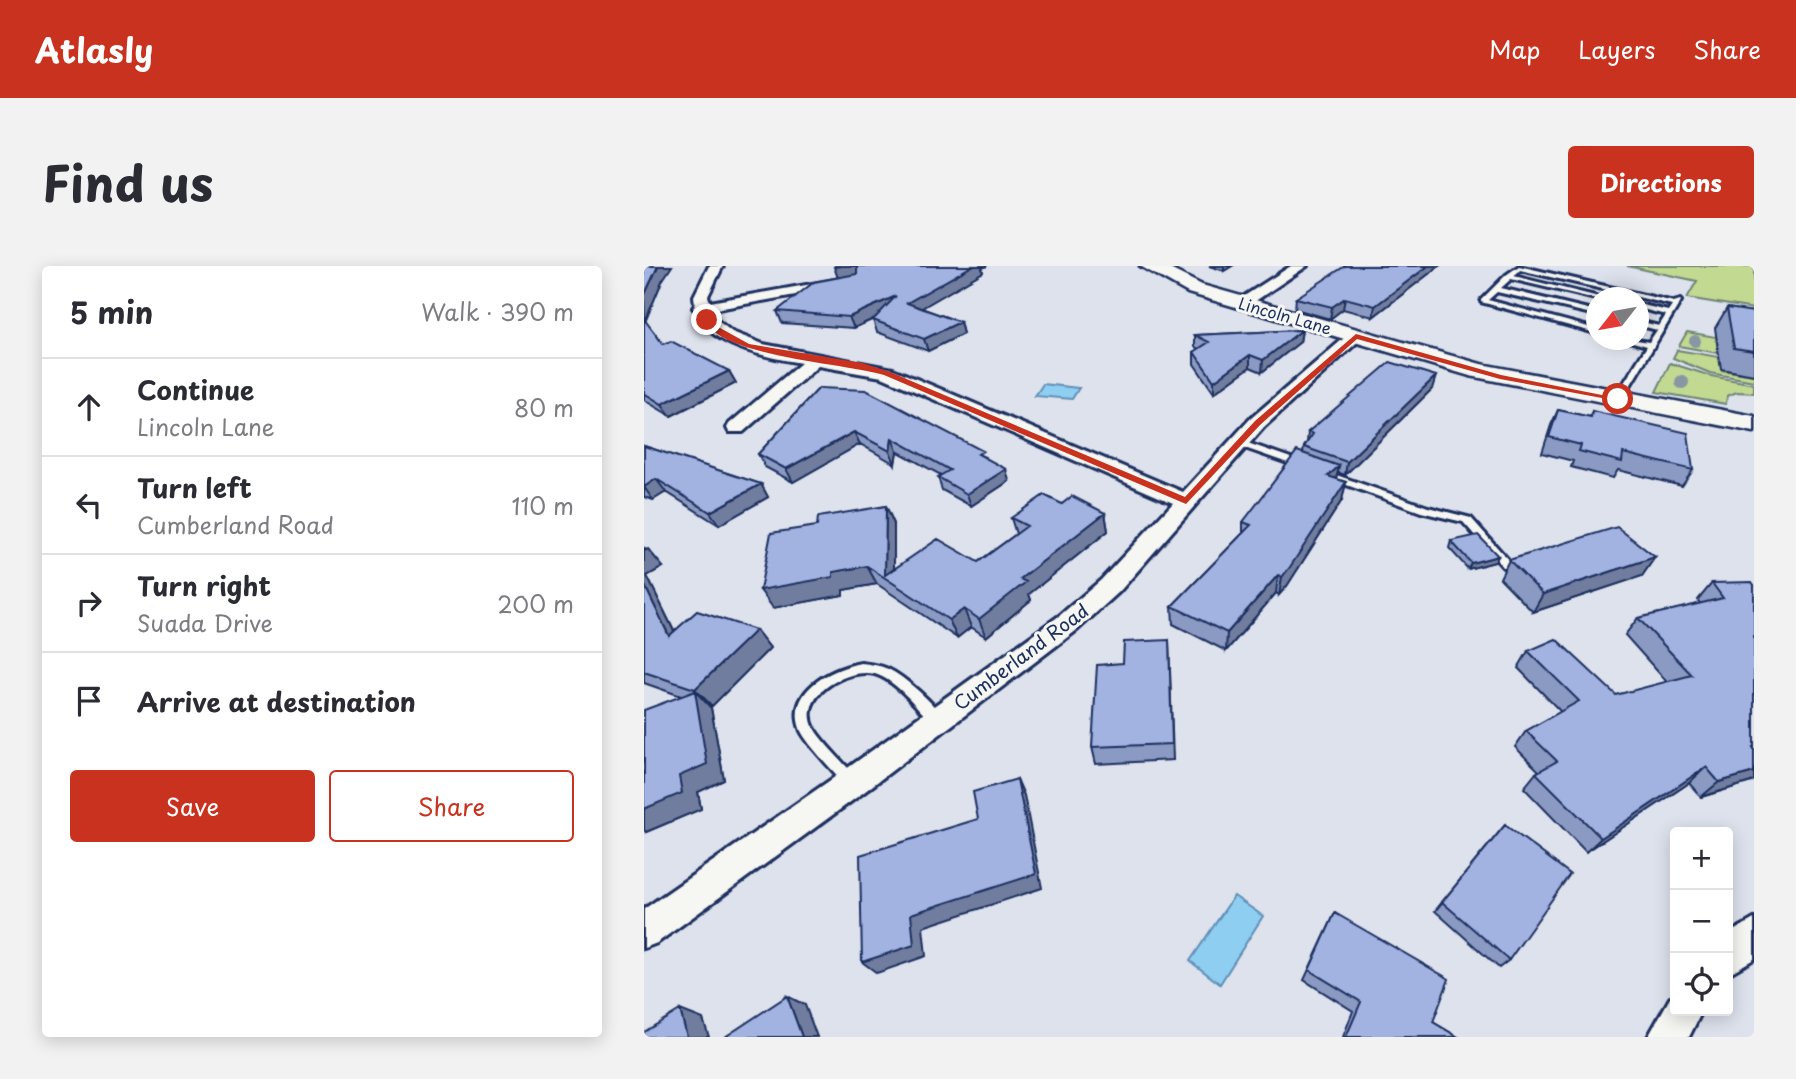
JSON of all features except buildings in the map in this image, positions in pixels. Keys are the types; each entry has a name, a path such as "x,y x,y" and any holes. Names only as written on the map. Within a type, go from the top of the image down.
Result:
{"street":[{"path":"716,266 704,281 699,294 700,308 707,320 723,334 746,345 862,365 887,373 1186,501"},
{"name":"Lincoln Lane","path":"1149,266 1176,282 1500,377 1754,424"},
{"path":"1243,303 1300,266"},
{"path":"700,308 854,280"},
{"name":"Cumberland Road","path":"644,930 853,782 1091,604 1275,405 1356,336"},
{"path":"736,428 816,359"},
{"path":"1732,953 1754,937"},
{"path":"1667,1037 1680,1016"}],"lane":[{"path":"1483,301 1515,269 1677,302 1618,399"},
{"path":"1508,276 1586,295"},
{"path":"1495,289 1586,310"},
{"path":"1483,301 1586,328"},
{"path":"1649,309 1670,314"},
{"path":"1649,326 1661,329"},
{"path":"1239,443 1425,510 1467,520 1507,564"},
{"path":"853,782 808,731 803,721 803,709 817,687 846,672 876,669 887,675 938,720"}],"green space":[{"path":"1627,266 1754,266 1754,309 1687,298 1697,281"},
{"path":"1687,332 1716,337 1718,353 1679,346"},
{"path":"1677,350 1719,357 1721,370 1754,375 1754,381 1710,373 1673,358"},
{"path":"1670,363 1711,376 1754,384 1754,393 1737,392 1727,396 1726,404 1656,392"}],"water":[{"path":"1043,384 1079,388 1072,399 1035,396"},
{"path":"1234,896 1263,916 1220,984 1190,961"}],"route":[{"path":"707,320 723,334 746,345 775,353 862,365 887,373 1186,501 1275,405 1356,336 1500,377 1618,399"}]}
